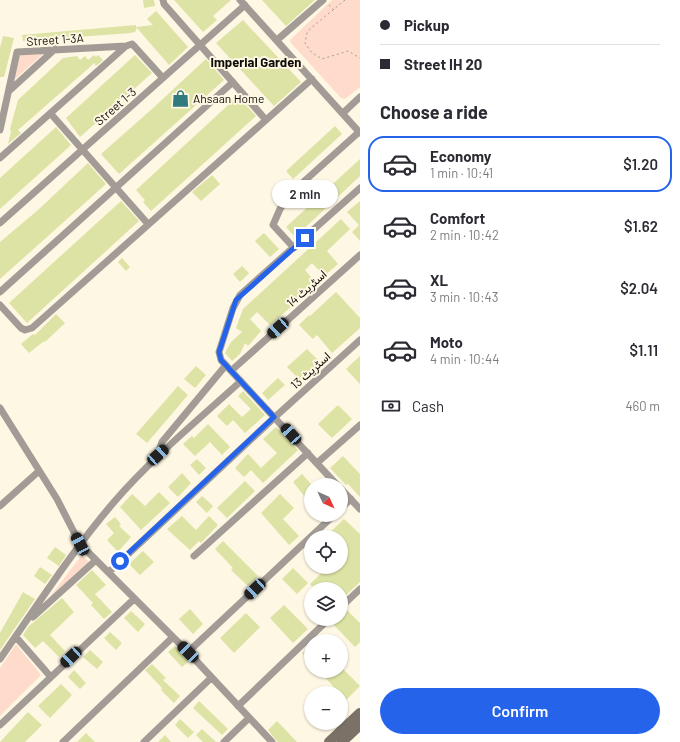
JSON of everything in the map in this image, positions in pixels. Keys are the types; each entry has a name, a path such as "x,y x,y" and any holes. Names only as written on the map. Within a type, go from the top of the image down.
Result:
{"street":[{"path":"163,0 164,4 200,46 266,120"},
{"path":"243,2 360,133 290,194 280,209 273,225 294,248"},
{"name":"Street 1-3","path":"0,222 200,46 243,2"},
{"path":"277,40 326,3"},
{"path":"0,158 126,46 132,44 163,78"},
{"name":"Street 1-3A","path":"0,130 17,52 126,46"},
{"path":"9,91 55,49"},
{"path":"0,305 21,328 25,330 32,328 312,79"},
{"path":"0,292 233,82"},
{"path":"343,113 360,97"},
{"path":"51,114 148,224"},
{"path":"331,478 221,360 219,352 236,300 360,188"},
{"name":"اسٹریٹ 14","path":"158,455 162,442 229,368 360,255"},
{"name":"اسٹریٹ 13","path":"109,572 274,417 360,340"},
{"path":"0,659 80,544 114,502 158,455 241,381"},
{"path":"0,408 39,471 80,544 188,652 272,742"},
{"path":"317,463 360,425"},
{"path":"194,556 308,452"},
{"path":"0,506 39,471"},
{"path":"348,496 360,509"},
{"path":"348,502 351,499"},
{"path":"188,652 327,522"},
{"path":"24,625 96,560"},
{"path":"348,600 360,589"},
{"path":"0,725 134,598"},
{"path":"238,706 322,626"},
{"path":"16,637 50,676"},
{"path":"63,742 173,637"},
{"path":"144,742 211,678"},
{"path":"329,742 360,713"},
{"path":"224,742 249,718"},
{"path":"342,742 360,725"}],"path":[{"path":"345,0 307,33 305,43 307,48 316,57 322,59 348,52 360,58"},
{"path":"326,3 334,10"}],"shaded area":[{"path":"332,0 360,0 360,87 345,99 341,98 291,43 290,40"},
{"path":"23,54 43,54 14,80 18,57"},
{"path":"82,555 89,562 42,607"},
{"path":"16,644 41,675 0,716 0,668"}],"building":[{"path":"143,0 154,0 155,6 144,8"},
{"path":"174,0 231,0 213,16 217,20 203,32"},
{"path":"262,0 315,0 286,26"},
{"path":"156,11 188,47 169,65 137,28 135,32 131,33 23,41 22,35 136,25 136,27 153,25 147,19"},
{"path":"243,20 301,82 274,106 216,43"},
{"path":"3,36 14,38 4,77 0,77 0,48"},
{"path":"94,55 96,57 98,55 103,60 96,66 94,63 18,130 21,133 8,144 11,131 10,129 18,100 63,58 77,56 80,60 85,56 88,60"},
{"path":"135,55 152,73 80,137 66,118"},
{"path":"206,59 224,80 119,174 101,154"},
{"path":"238,96 256,116 151,211 143,202 145,200 136,190"},
{"path":"335,126 342,134 293,179 286,171"},
{"path":"56,127 71,145 0,209 0,178"},
{"path":"360,159 360,176 295,237 286,227"},
{"path":"88,163 106,184 0,279 0,242 38,210"},
{"path":"212,175 220,184 201,201 192,192"},
{"path":"121,201 139,221 27,323 9,303"},
{"path":"360,201 360,241 352,232 359,225 347,212"},
{"path":"341,219 350,229 327,251 338,264 324,276 312,263 305,270 317,284 270,325 257,312 250,319 261,331 248,346 245,343 240,354 232,361 225,353 231,342 242,332 236,328 243,309"},
{"path":"264,233 279,249 270,257 255,241"},
{"path":"122,258 130,267 126,271 118,262"},
{"path":"242,266 249,273 240,282 233,274"},
{"path":"336,292 360,318 360,328 332,353 317,335 313,339 299,325"},
{"path":"56,314 65,323 45,342 44,341 29,353 21,344 33,334 35,335"},
{"path":"307,349 321,363 301,381 287,367"},
{"path":"360,356 360,384 346,369"},
{"path":"196,366 206,375 195,388 184,379"},
{"path":"278,378 285,385 268,400 262,393"},
{"path":"178,386 188,395 147,443 136,434"},
{"path":"243,391 265,415 245,433 233,420 227,426 217,416 229,404 242,417 251,409 238,396"},
{"path":"338,405 352,419 332,438 318,424"},
{"path":"208,424 230,447 222,455 210,442 195,456 183,444 192,436 194,438"},
{"path":"276,427 298,450 263,483 251,470 244,477 235,468 248,454 261,468 277,453 263,439"},
{"path":"343,456 360,474 360,497 348,484 348,478 339,478 330,468"},
{"path":"197,459 206,468 199,475 190,465"},
{"path":"182,473 191,483 178,497 168,487"},
{"path":"302,474 306,478 304,478 304,496 293,482"},
{"path":"245,481 255,491 227,518 217,508"},
{"path":"159,492 170,503 141,530 120,507 132,494 145,506"},
{"path":"280,494 294,508 283,519 299,536 289,545 261,513"},
{"path":"202,496 213,506 207,513 196,502"},
{"path":"182,516 196,530 209,516 218,525 201,543 199,541 190,550 167,529"},
{"path":"115,517 121,524 119,526 131,537 118,552 107,540 114,533 106,524"},
{"path":"341,522 347,522 360,534 360,582 348,593 348,582 312,582 321,574 348,574 348,530 332,530"},
{"path":"223,541 258,576 248,586 231,570 233,568 215,549"},
{"path":"55,547 66,555 59,566 47,558"},
{"path":"143,551 154,562 140,575 129,564"},
{"path":"40,567 52,575 45,584 34,576"},
{"path":"293,568 307,582 304,582 304,587 297,594 282,579"},
{"path":"92,570 106,585 95,594 112,612 104,619 91,605 93,603 76,585"},
{"path":"23,592 35,599 0,650 0,633"},
{"path":"62,598 74,612 50,635 65,651 59,657 43,641 35,648 23,635 28,627"},
{"path":"284,605 308,629 293,643 270,618"},
{"path":"190,609 203,624 193,634 179,619"},
{"path":"131,611 145,624 138,632 124,618"},
{"path":"348,611 360,623 360,642 355,647 348,640 348,634 343,634 335,626 348,626"},
{"path":"246,613 260,627 234,653 220,638"},
{"path":"110,632 122,643 116,650 104,638"},
{"path":"175,646 189,661 182,667 168,652"},
{"path":"90,650 103,662 97,669 83,657"},
{"path":"152,664 166,678 163,680 180,696 174,703 145,670"},
{"path":"74,670 86,683 80,689 68,677"},
{"path":"348,674 360,686 348,698 348,686 333,686 326,678 348,678"},
{"path":"61,684 72,695 50,718 38,706"},
{"path":"199,701 228,729 222,735 193,708"},
{"path":"28,712 42,725 25,742 0,742"},
{"path":"180,719 194,732 188,738 175,725"},
{"path":"277,721 297,742 278,742 276,740 268,730"},
{"path":"202,729 216,742 203,742 196,735"},
{"path":"86,733 95,742 77,742"},
{"path":"165,735 171,742 158,742"}],"place":[{"name":"Ahsaan Home","path":"180,98"}],"district":[{"name":"Imperial Garden","path":"256,62"}],"route":[{"path":"120,561 274,417 232,370 221,360 219,352 236,300 305,238"}]}
